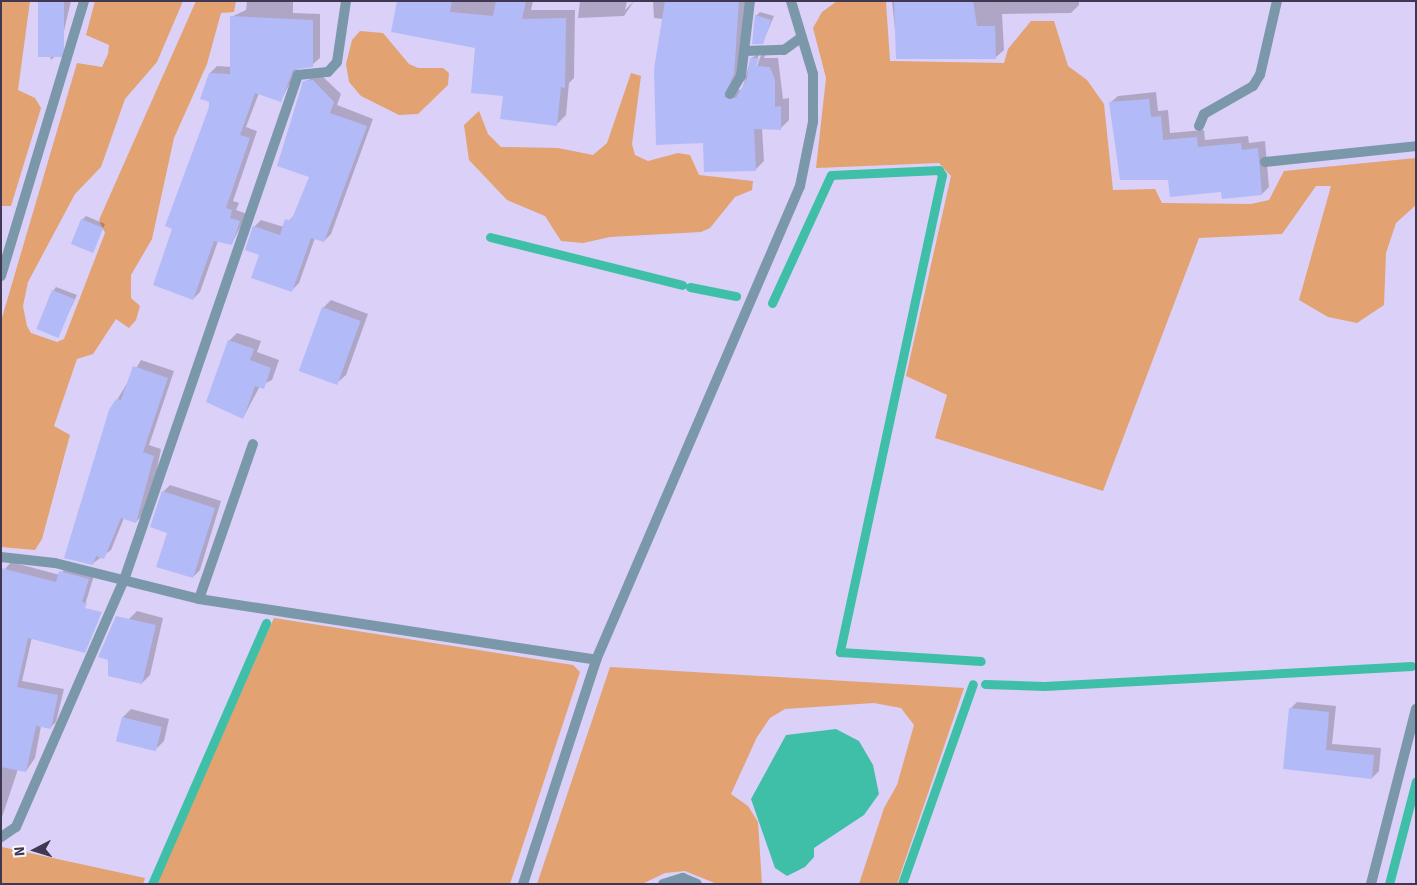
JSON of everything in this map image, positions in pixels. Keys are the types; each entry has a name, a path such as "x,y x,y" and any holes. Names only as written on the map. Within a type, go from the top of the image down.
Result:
{"street":[{"path":"1,276 84,1"},
{"path":"1,837 16,827 124,580 298,76 328,72 337,62 346,1"},
{"path":"730,94 741,76 746,51 750,1"},
{"path":"523,884 596,660 800,186 812,122 814,74 791,1"},
{"path":"1199,126 1209,110 1253,86 1260,75 1277,1"},
{"path":"746,51 784,50 802,38"},
{"path":"1265,162 1416,146"},
{"path":"199,598 253,444"},
{"path":"1,557 55,562 199,598 596,660"},
{"path":"1371,884 1416,710"},
{"path":"663,884 683,878 697,884"}],"shaded area":[{"path":"1,1 30,1 18,90 35,98 41,108 11,206 1,206"},
{"path":"95,1 183,1 157,62 125,99 101,167 75,194 28,282 23,306 27,326 31,333 57,342 64,339 105,233 99,220 196,1 236,1 234,12 221,13 207,64 174,138 152,239 131,275 131,298 140,306 136,320 129,328 116,319 93,354 77,359 54,426 70,435 42,539 35,550 1,547 1,321 77,63 102,67 108,54 109,45 86,35"},
{"path":"837,1 886,2 890,61 1004,63 1008,49 1031,21 1054,21 1068,66 1087,80 1104,104 1113,190 1155,189 1162,203 1251,204 1269,200 1284,171 1416,158 1416,205 1396,223 1386,253 1384,305 1357,323 1328,317 1299,300 1331,186 1316,186 1282,234 1199,238 1103,491 935,438 947,395 906,376 951,176 939,163 816,168 826,78 813,28 822,12"},
{"path":"360,31 383,33 409,64 418,68 443,68 449,73 448,85 418,114 399,115 361,96 349,82 346,64 352,40"},
{"path":"631,73 641,76 632,144 635,155 648,161 678,153 690,155 699,175 753,181 752,190 735,197 710,228 701,232 610,237 583,243 561,241 545,216 507,200 469,160 464,125 479,111 488,134 501,147 558,148 593,155 607,143"},
{"path":"274,618 573,665 580,672 510,884 156,884"},
{"path":"610,667 964,688 897,884 859,884 884,808 897,785 914,725 901,708 874,703 785,709 770,718 757,737 731,794 748,806 758,822 762,884 717,884 685,871 665,873 642,884 537,884"},
{"path":"836,729 859,741 873,765 879,794 864,815 814,848 814,857 805,867 787,876 775,868 751,799 786,735"},
{"path":"2,847 145,878 143,884 1,884"}],"building":[{"path":"38,1 64,1 64,57 38,57"},
{"path":"397,1 452,1 450,12 493,16 496,1 526,1 522,19 566,18 565,88 561,87 557,126 500,119 503,96 471,93 475,48 391,32"},
{"path":"665,1 739,1 734,74 724,97 736,98 747,79 750,58 759,58 756,66 770,67 775,80 775,107 781,106 781,130 754,129 756,171 704,172 703,143 656,145 654,69"},
{"path":"894,1 973,1 977,26 995,26 996,59 896,59"},
{"path":"755,15 771,20 763,44 752,44"},
{"path":"230,16 313,20 313,67 293,70 281,102 255,93 240,135 250,138 226,208 232,210 230,218 240,221 232,245 214,241 193,300 153,285 172,229 165,226 208,110 210,102 200,99 209,73 230,74"},
{"path":"313,80 334,102 330,113 367,126 324,242 311,238 292,292 251,278 259,255 245,250 253,226 280,235 285,219 291,221 309,177 277,166 303,81"},
{"path":"1149,99 1151,117 1161,116 1163,140 1197,137 1198,147 1241,143 1242,150 1258,148 1262,195 1222,199 1221,192 1170,197 1168,180 1120,180 1109,102"},
{"path":"81,219 103,228 93,253 71,244"},
{"path":"52,290 74,299 59,338 36,329"},
{"path":"322,307 361,321 337,385 299,371"},
{"path":"228,340 254,349 250,360 271,368 264,389 255,386 243,419 206,402"},
{"path":"133,366 168,378 143,452 154,456 136,523 121,518 104,559 96,556 93,565 64,558 109,410 116,399 121,400"},
{"path":"162,491 215,508 193,578 156,567 167,533 150,527"},
{"path":"1,568 56,582 59,571 89,579 82,602 87,603 85,608 102,612 85,653 28,638 17,687 58,695 51,729 36,726 26,772 1,767"},
{"path":"116,616 156,625 142,684 108,676 108,660 98,657"},
{"path":"1289,708 1329,712 1326,750 1374,755 1372,779 1283,769"},
{"path":"122,717 162,727 156,751 116,741"}],"waterway":[{"path":"772,303 831,175 939,170 942,175 840,652 981,661"},
{"path":"490,237 682,285"},
{"path":"690,287 736,296"},
{"path":"152,884 266,623"},
{"path":"985,684 1044,686 1411,666"},
{"path":"902,884 973,684"},
{"path":"1389,884 1416,781"}]}
